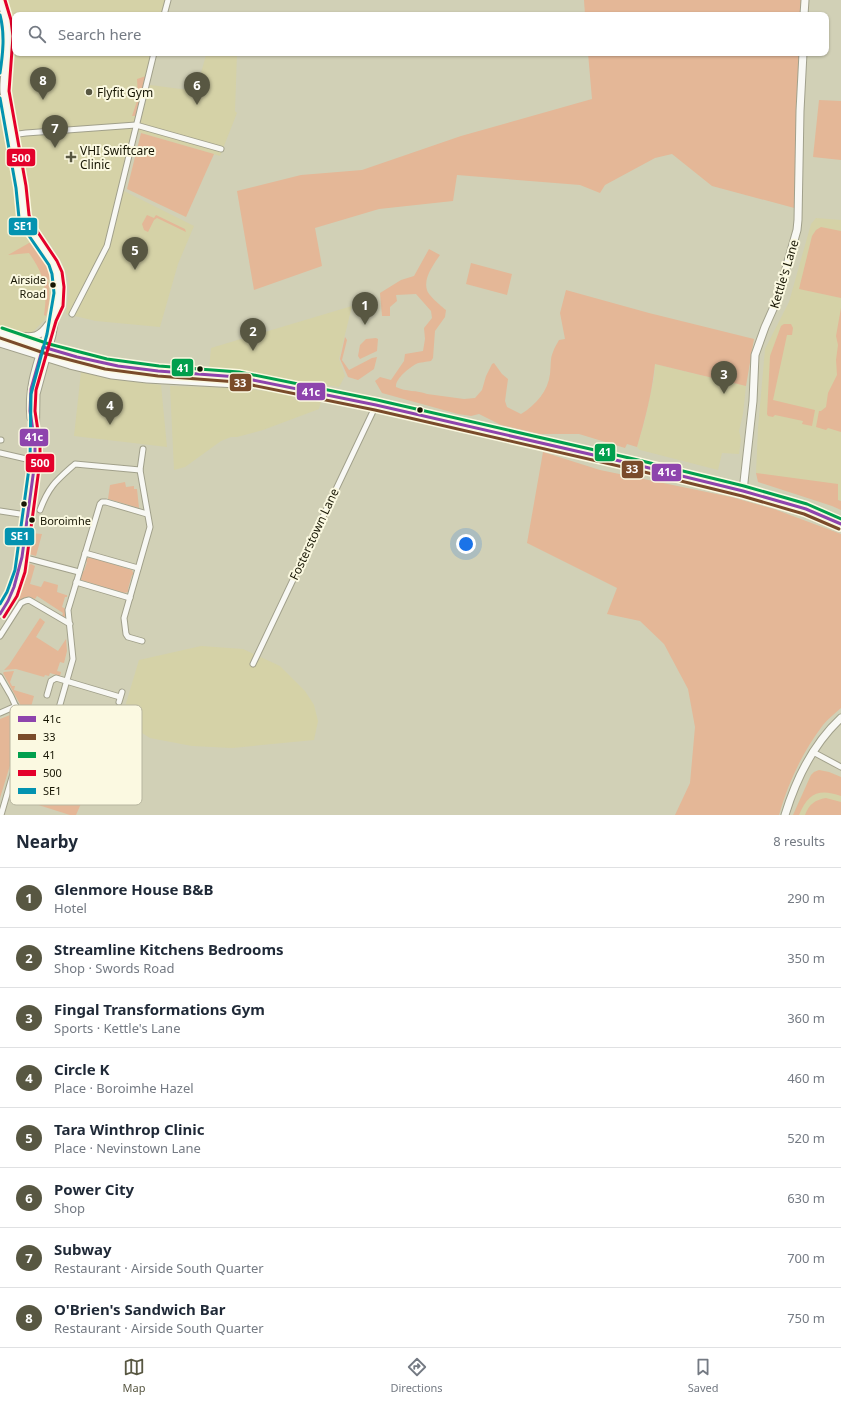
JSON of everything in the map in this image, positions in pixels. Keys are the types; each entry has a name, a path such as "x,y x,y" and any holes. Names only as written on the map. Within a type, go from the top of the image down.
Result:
{"street":[{"path":"0,0 6,17 8,41 4,86 11,135 21,187 24,216 29,227 55,268 59,287 56,320 32,380 30,411 35,444 34,461 20,571 12,594 0,614"},
{"path":"165,12 168,0"},
{"path":"804,12 805,0"},
{"path":"72,314 107,246 153,56"},
{"name":"Kettle's Lane","path":"743,491 753,401 755,355 777,300 797,230 803,56"},
{"path":"11,135 136,125 221,149"},
{"path":"9,336 38,336 46,328 58,305"},
{"path":"45,348 51,319"},
{"path":"0,333 77,357 118,366 158,371 238,377 376,405 743,491 806,509 841,524"},
{"path":"0,343 91,371 127,377 237,384 260,382"},
{"name":"Fosterstown Lane","path":"253,664 376,405"},
{"path":"142,641 131,638 126,634 124,618 150,527 140,470 143,449"},
{"path":"0,453 34,461"},
{"path":"40,510 45,496 54,482 75,464 140,470"},
{"path":"60,705 72,659 68,610 98,510 102,502 106,502 147,514"},
{"path":"0,511 20,514"},
{"path":"85,553 138,568"},
{"path":"22,557 79,572"},
{"path":"76,582 130,598"},
{"path":"0,636 24,601 29,600 70,624"},
{"path":"0,677 15,705"},
{"path":"47,696 51,680 56,678 121,697"},
{"path":"0,713 10,709"},
{"path":"785,815 792,792 800,774 813,752 829,730 841,718"},
{"path":"813,752 841,767"},
{"path":"1,815 10,784"}],"shaded area":[{"path":"7,0 165,0 162,12 12,12 12,17"},
{"path":"584,0 802,0 802,12 585,12"},
{"path":"15,56 151,56 118,188 194,226 178,264 160,327 96,321 66,314 69,291 68,278 62,263 49,242 32,221 28,210 19,137 10,84"},
{"path":"206,56 237,56 235,111 237,113 220,156 138,132 150,85 196,91"},
{"path":"588,56 800,56 798,209 712,186 672,154 655,158 605,185 600,193 580,185 457,175 453,201 379,209 315,228 322,266 254,290 237,191 301,175 362,170 461,136 592,99"},
{"path":"146,76 136,116 132,116 138,98 137,79"},
{"path":"819,100 841,101 841,160 813,157"},
{"path":"0,111 13,172 21,223 49,273 51,287 49,311 45,319 31,334 24,334 0,326"},
{"path":"141,133 214,154 186,217 127,189"},
{"path":"147,215 154,218 156,215 185,229 186,232 157,218 154,220 148,232 144,230 142,224"},
{"path":"816,218 841,220 841,501 756,473 758,428 765,349 789,302 811,224"},
{"path":"821,227 841,231 841,298 799,289 812,236 816,230"},
{"path":"29,243 37,244 46,260 53,278 48,280 49,298 46,316 44,315 44,282 34,261 29,253 8,255"},
{"path":"429,249 440,255 432,267 426,281 427,290 446,310 445,317 435,331 433,358 431,361 418,363 410,368 400,377 396,387 427,394 464,399 475,398 482,390 486,376 494,363 502,374 508,379 505,401 507,407 521,414 532,406 544,392 549,380 553,350 559,340 565,339 560,313 566,290 649,313 754,339 746,386 655,364 648,406 637,447 627,444 625,448 579,434 540,434 501,425 479,414 471,416 458,414 382,393 375,381 380,377 391,380 404,361 405,354 423,351 425,339 424,328 432,318 431,311 416,294 396,295 397,301 390,307 390,316 382,316 380,293 401,280 414,276"},
{"path":"471,263 512,274 507,295 466,284"},
{"path":"352,306 339,359 345,376 339,387 209,369 211,348"},
{"path":"841,308 841,432 828,428 826,430 816,427 819,411 826,407 828,393 837,375 836,360 838,345 836,336"},
{"path":"784,324 791,324 793,328 792,335 787,335 773,400 815,410 812,426 802,424 803,421 775,415 773,417 768,416 767,414 770,356 781,326"},
{"path":"345,337 347,340 342,360 349,370 377,357 374,369 358,380 348,377 340,359"},
{"path":"366,339 378,339 377,351 360,359 358,356 360,345"},
{"path":"655,364 746,386 743,414 739,431 741,439 739,454 722,453 718,470 640,450 637,447 654,378"},
{"path":"81,372 118,380 161,385 167,447 74,436"},
{"path":"170,386 239,388 282,393 321,401 319,409 263,430 237,437 231,437 221,441 185,467 174,470"},
{"path":"543,452 600,470 731,497 774,509 841,534 841,708 823,725 803,756 787,791 779,815 675,815 690,783 695,727 688,689 664,644 640,621 607,614 617,588 527,543"},
{"path":"756,473 838,484 838,500 841,501 841,510 758,482"},
{"path":"125,482 126,487 134,486 134,489 137,489 139,508 108,499 110,485"},
{"path":"30,533 42,534 36,556 29,554"},
{"path":"90,557 132,570 134,575 132,575 128,592 124,593 81,580 82,571 84,571 87,562 85,561"},
{"path":"31,564 35,566 30,584 41,587 44,581 58,585 57,592 67,595 62,607 66,609 65,617 62,616 63,613 37,596 35,599 25,597 20,601 16,599 27,566"},
{"path":"40,618 45,622 36,637 58,651 66,639 67,651 64,663 60,662 57,671 61,672 60,676 50,673 49,676 45,675 44,677 16,669 4,670 9,665"},
{"path":"201,646 243,649 280,666 305,691 314,705 318,721 314,740 232,748 192,746 150,738 142,733 142,705 126,705 139,660"},
{"path":"14,671 10,682 12,686 15,686 14,690 34,696 32,705 20,705 3,673"},
{"path":"10,715 10,765 0,798 0,719"},
{"path":"819,770 841,777 841,815 793,815 811,775"},
{"path":"819,770 841,777 841,796 826,792 815,794 806,802 799,815 793,815 811,775"},
{"path":"826,798 841,802 841,815 805,815 808,808 813,803"},
{"path":"38,805 80,805 76,815 70,815"}],"transit line":[{"name":"500","path":"5,0 12,28"},
{"name":"SE1","path":"0,15 3,29 0,73"},
{"name":"500","path":"4,617 17,596 25,572 40,461 40,444 35,411 36,390 56,321 63,306 64,287 62,272 57,261 33,225 29,215 26,186 9,91 12,50"},
{"name":"SE1","path":"0,98 16,188 19,218 25,230 49,265 52,274 54,293 47,334 31,394 30,461 15,570 7,592 0,604"},
{"name":"41","path":"2,328 49,344 107,359 159,366 239,372 377,400 744,486 807,504 841,519"},
{"name":"33","path":"0,338 47,354 105,369 158,376 237,382 375,410 742,496 804,514 839,529"},
{"name":"41c","path":"0,614 14,587 22,557 35,461 35,444 30,411 31,389 43,347 77,357 118,366 158,371 238,377 376,405 743,491 806,509 841,524"}],"place":[{"name":"Flyfit Gym","path":"89,92"},
{"name":"O'Brien's Sandwich Bar","path":"43,100"},
{"name":"Power City","path":"197,105"},
{"name":"Subway","path":"55,148"},
{"name":"VHI Swiftcare Clinic","path":"71,157"},
{"name":"Tara Winthrop Clinic","path":"135,270"},
{"name":"Airside Road","path":"53,285"},
{"name":"Glenmore House B&B","path":"365,325"},
{"name":"Streamline Kitchens Bedrooms","path":"253,351"},
{"name":"Fingal Transformations Gym","path":"724,394"},
{"name":"Circle K","path":"110,425"},
{"name":"Boroimhe","path":"32,520"}]}
